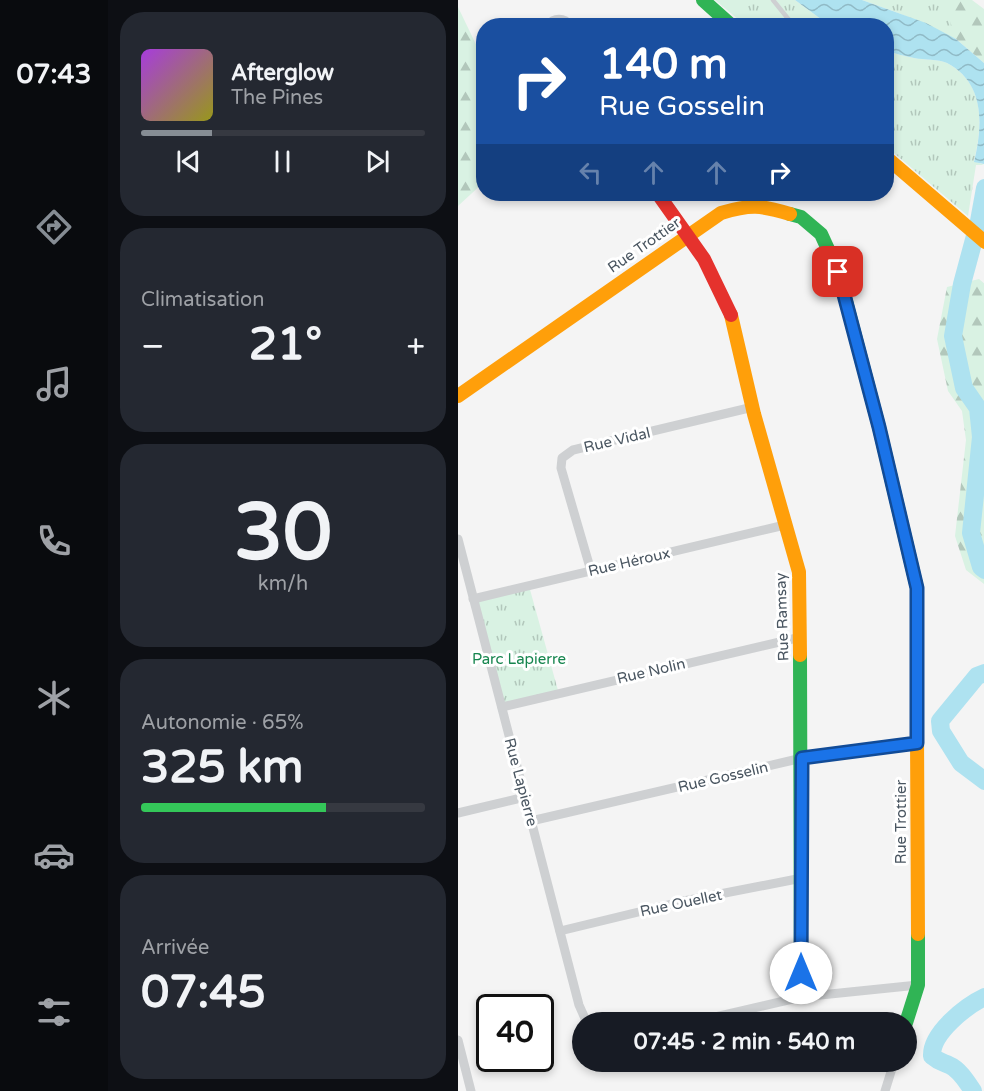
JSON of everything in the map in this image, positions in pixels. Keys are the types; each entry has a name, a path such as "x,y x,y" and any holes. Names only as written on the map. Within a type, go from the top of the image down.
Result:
{"street":[{"path":"703,0 723,18"},
{"path":"894,164 984,242"},
{"name":"Rue Ramsay","path":"663,201 688,234 714,278 732,318 753,407 799,572 802,758 801,997"},
{"name":"Rue Trottier","path":"458,396 688,234 734,207 763,206 801,217 821,234 836,264 879,427 917,588 918,985 909,1012"},
{"name":"Rue Vidal","path":"591,571 561,468 562,458 573,450 753,407"},
{"name":"Rue Héroux","path":"473,598 785,525"},
{"name":"Rue Lapierre","path":"458,539 582,1012"},
{"name":"Rue Nolin","path":"502,707 801,636"},
{"name":"Rue Gosselin","path":"531,821 802,758 917,743"},
{"path":"458,813 525,798"},
{"name":"Rue Ouellet","path":"560,931 684,901 802,878"},
{"path":"736,1012 801,997 918,985"},
{"path":"458,1040 471,1091"},
{"path":"885,1091 891,1072"}],"lane":[{"path":"773,0 786,18"}],"green space":[{"path":"715,0 795,0 819,18 737,18"},
{"path":"862,0 943,0 956,39 926,23"},
{"path":"871,0 972,0 984,9 984,63 956,39"},
{"path":"458,7 476,44 476,189 458,206"},
{"path":"894,53 947,63 959,71 975,93 979,133 974,161 984,165 976,165 968,216 894,153"},
{"path":"979,279 985,284 984,584 966,570 955,536 966,440 962,411 948,391 937,339 947,287"},
{"name":"Parc Lapierre","path":"529,586 559,694 502,707 473,599"}],"water":[{"path":"795,0 862,0 926,23 956,39 984,63 984,164 974,162 979,134 975,93 959,71 947,63 894,53 894,18 819,18"}],"waterway":[{"path":"985,188 979,221 962,284 953,336 964,388 978,408 981,437 971,533 981,567 985,570"},
{"path":"985,673 977,676 940,721 941,731 961,763 985,781"},
{"path":"973,1091 956,1069 932,1056 933,1047 937,1038 951,1021 985,997"}],"traffic: fast":[{"path":"703,0 723,18"},
{"path":"790,214 801,217 821,234 838,271 879,427 917,588 917,733"},
{"path":"800,655 801,997"},
{"path":"909,1012 918,985 918,934"}],"traffic: slow":[{"path":"894,164 985,242"},
{"path":"458,396 721,213 756,207 790,214"},
{"path":"731,315 754,414 799,572 800,655"},
{"path":"917,733 918,934"}],"traffic: jam":[{"path":"663,201 704,259 731,315"}],"route":[{"path":"801,973 802,758 917,743 917,588 879,427 838,272"}]}
